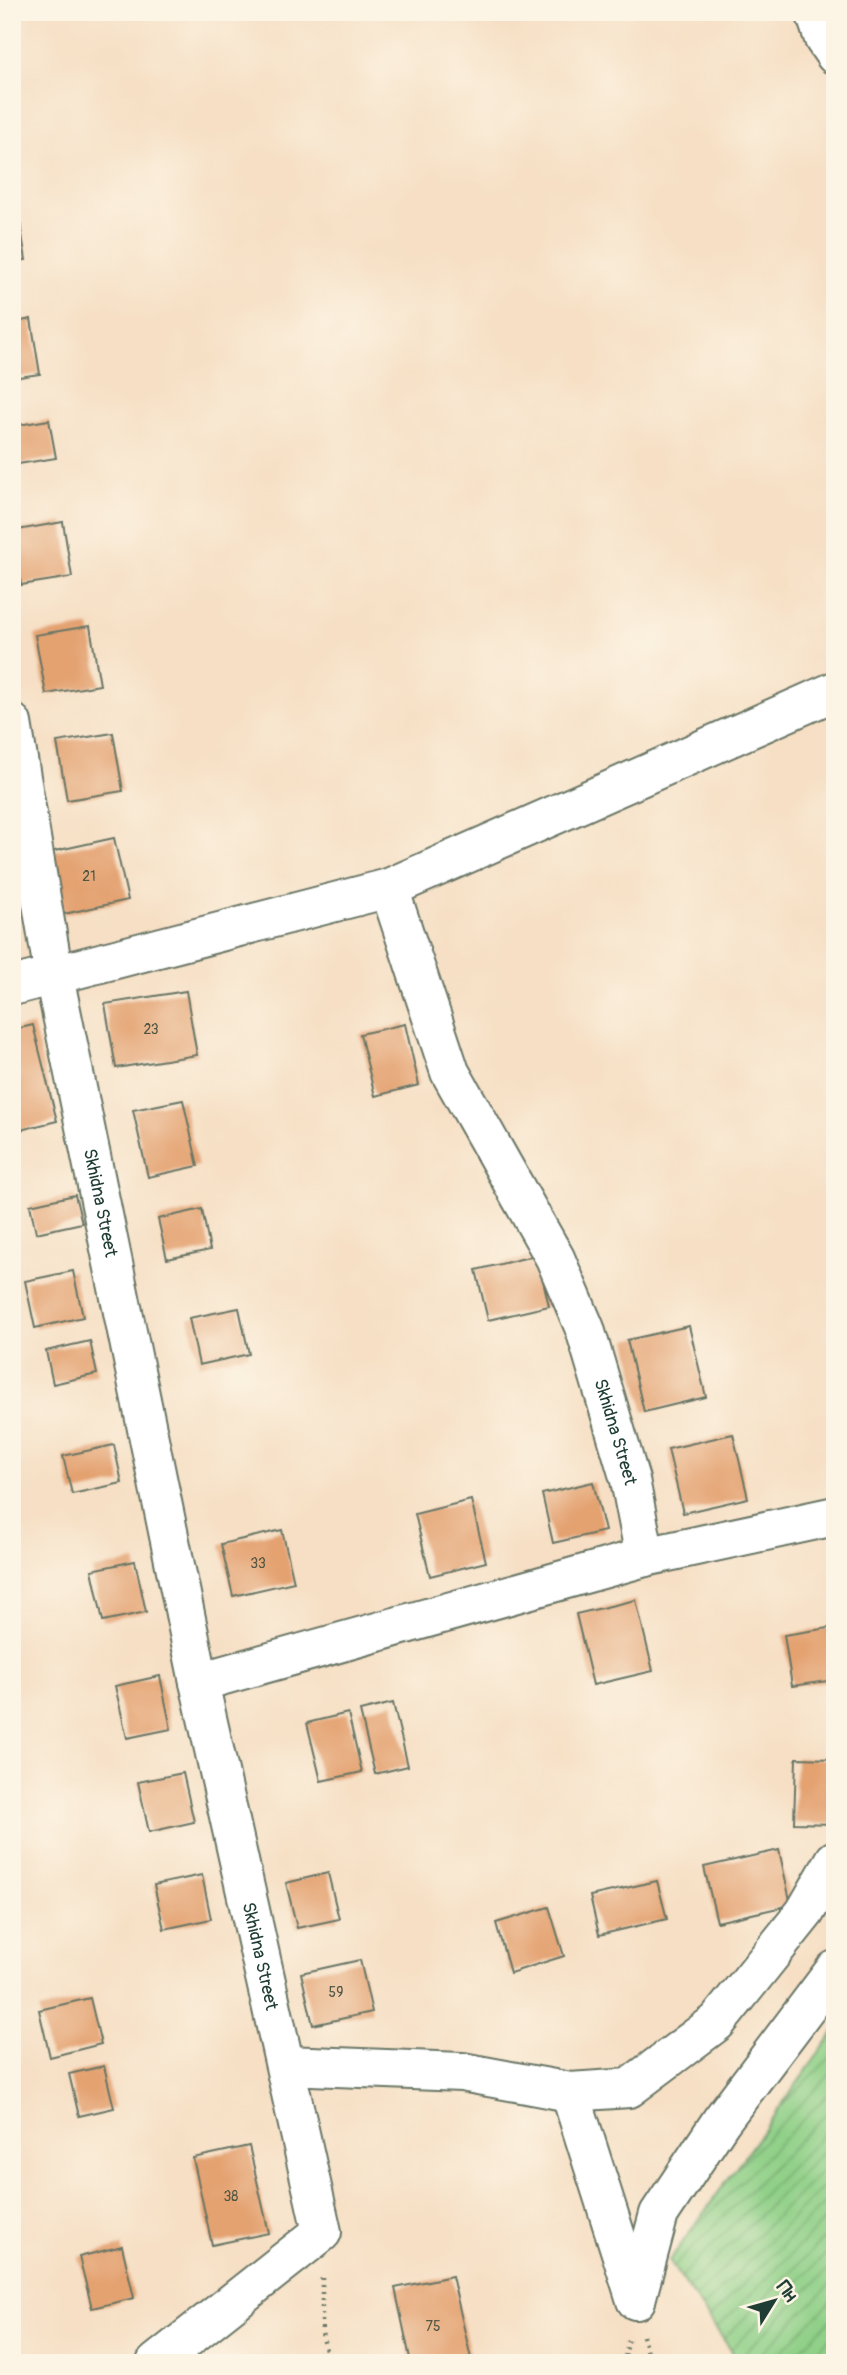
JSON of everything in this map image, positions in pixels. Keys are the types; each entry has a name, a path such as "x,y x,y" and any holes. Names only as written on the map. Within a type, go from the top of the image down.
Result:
{"street":[{"path":"815,12 824,38 835,55"},
{"path":"12,986 389,888 835,691"},
{"name":"Skhidna Street","path":"12,723 54,976 200,1682 322,2232 156,2363"},
{"name":"Skhidna Street","path":"389,888 450,1072 555,1258 585,1329 630,1480 645,1558"},
{"path":"200,1682 645,1558 835,1516"},
{"path":"286,2065 462,2072 570,2092 629,2088 717,2022 806,1912 835,1860"},
{"path":"570,2092 636,2300 659,2214 721,2121 835,1970"}],"path":[{"path":"322,2333 329,2363"}],"green space":[{"path":"835,2031 835,2363 740,2363 669,2261"}],"building":[{"path":"18,210 26,260 12,262 12,211"},
{"path":"31,319 40,374 12,378 12,323"},
{"path":"49,420 56,458 12,465 12,426"},
{"path":"63,522 72,577 21,585 12,531"},
{"path":"90,626 100,685 46,694 35,635"},
{"path":"113,733 123,791 67,800 57,742"},
{"path":"114,838 128,900 64,914 50,852"},
{"path":"186,991 197,1055 116,1068 105,1004"},
{"path":"405,1024 419,1085 375,1096 360,1034"},
{"path":"33,1025 57,1121 12,1132 12,1030"},
{"path":"183,1100 198,1166 148,1177 133,1110"},
{"path":"75,1195 82,1223 36,1233 30,1205"},
{"path":"202,1209 210,1250 167,1259 158,1219"},
{"path":"537,1255 549,1306 488,1320 476,1270"},
{"path":"73,1271 83,1317 35,1328 25,1281"},
{"path":"239,1308 249,1354 199,1365 189,1318"},
{"path":"689,1326 706,1397 644,1412 627,1340"},
{"path":"90,1341 97,1374 53,1384 46,1351"},
{"path":"733,1434 748,1498 683,1513 668,1449"},
{"path":"114,1445 122,1483 72,1494 63,1456"},
{"path":"593,1482 605,1531 553,1543 542,1494"},
{"path":"471,1500 486,1562 430,1576 415,1514"},
{"path":"282,1530 294,1582 233,1596 221,1544"},
{"path":"135,1561 146,1612 103,1621 92,1570"},
{"path":"636,1600 653,1671 593,1685 576,1614"},
{"path":"835,1627 835,1680 792,1686 784,1635"},
{"path":"160,1676 171,1729 127,1738 115,1686"},
{"path":"393,1703 408,1766 375,1774 360,1711"},
{"path":"348,1713 362,1772 321,1781 307,1723"},
{"path":"796,1758 835,1759 835,1824 794,1823"},
{"path":"183,1773 194,1822 149,1832 138,1782"},
{"path":"779,1850 791,1905 717,1922 704,1867"},
{"path":"328,1873 339,1919 297,1928 286,1883"},
{"path":"202,1875 211,1919 164,1929 154,1885"},
{"path":"657,1881 667,1919 599,1935 590,1896"},
{"path":"549,1907 564,1956 510,1973 496,1923"},
{"path":"360,1960 372,2012 313,2025 301,1973"},
{"path":"90,1998 101,2044 50,2057 39,2010"},
{"path":"104,2066 114,2108 79,2116 69,2074"},
{"path":"249,2146 269,2233 212,2245 193,2158"},
{"path":"122,2246 134,2298 92,2308 79,2257"},
{"path":"452,2276 472,2363 411,2363 395,2288"}]}
